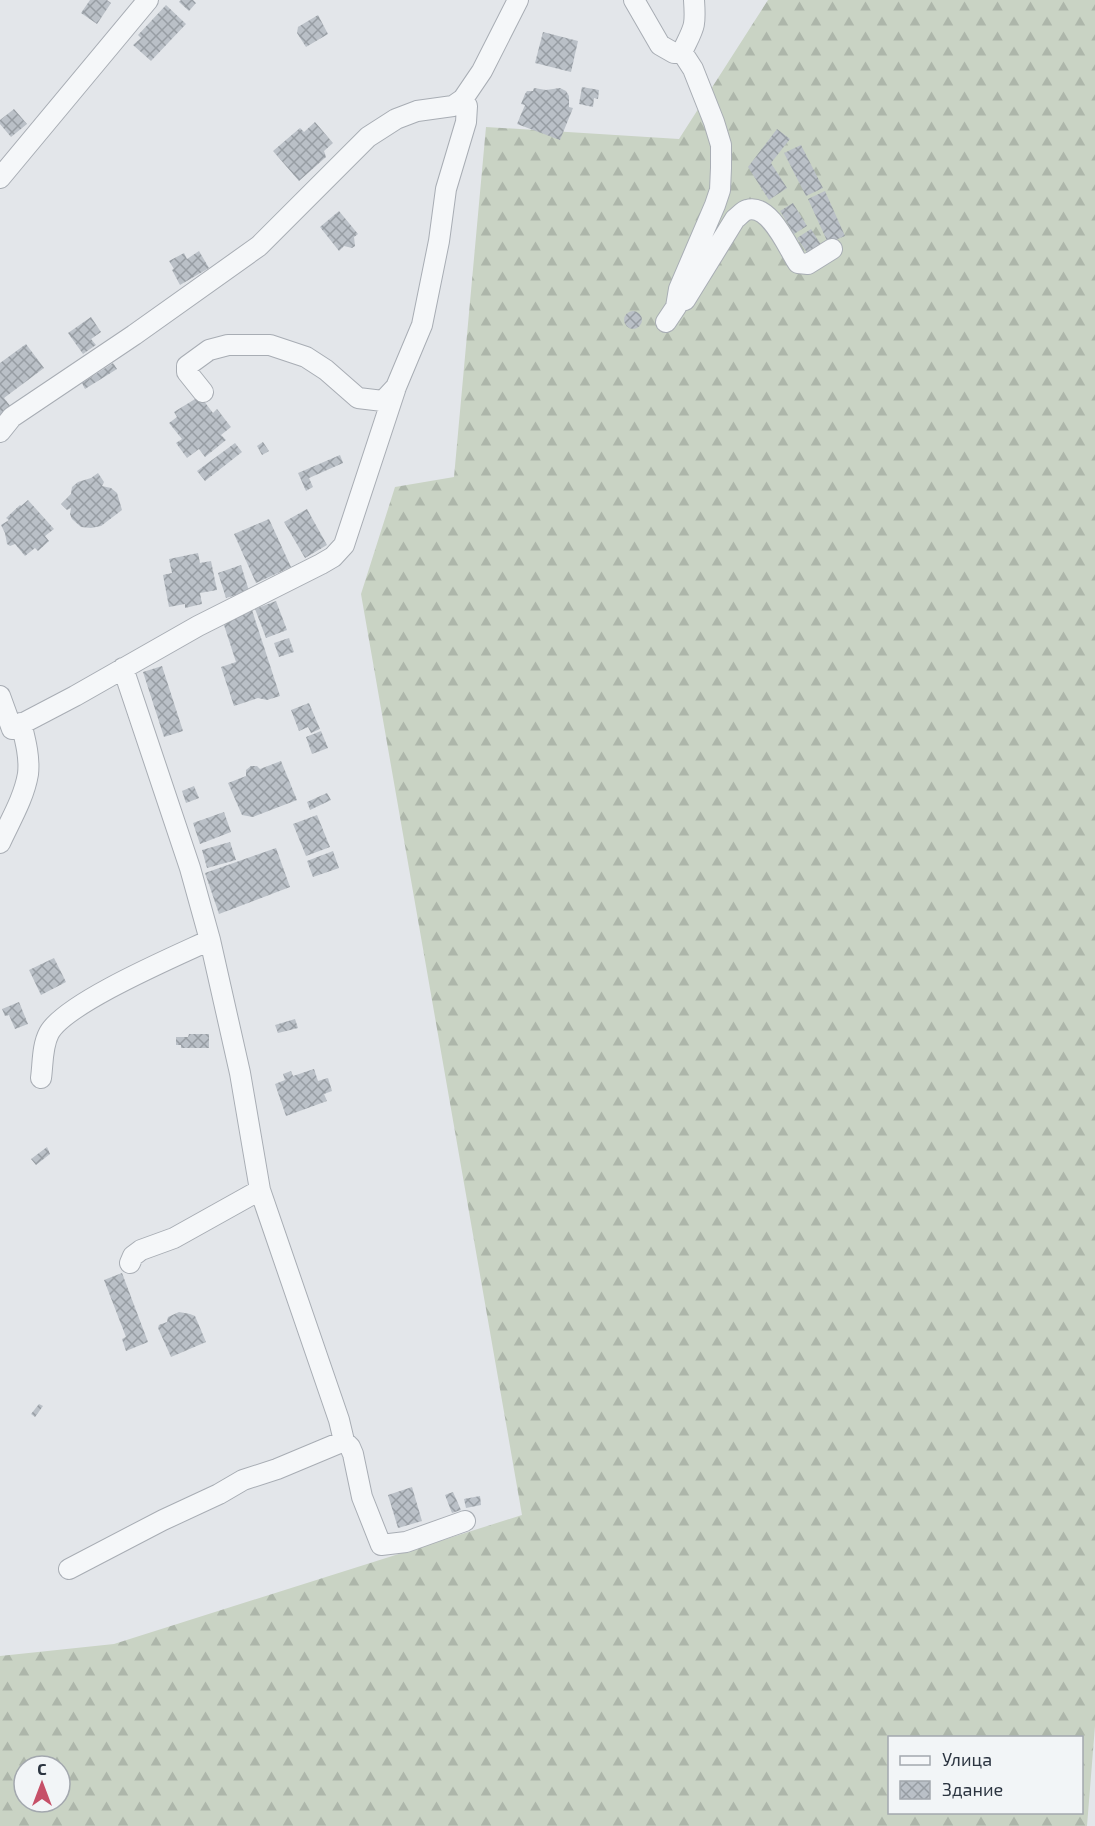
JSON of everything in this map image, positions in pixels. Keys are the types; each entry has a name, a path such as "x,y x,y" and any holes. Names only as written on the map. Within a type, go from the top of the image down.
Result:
{"street":[{"path":"0,178 148,0"},
{"path":"0,432 12,417 134,335 259,246 368,137 396,119 417,111 453,106 463,99 482,71 518,0"},
{"path":"634,0 660,45 674,53 682,52"},
{"path":"682,52 695,26 694,0"},
{"path":"682,52 693,69 721,145 720,190 669,319 681,309 735,219 746,210 758,210 770,218 798,263 808,264 832,249"},
{"path":"11,731 198,626 321,564 345,546 396,387 422,325 439,241 446,189 466,122 467,106 463,99"},
{"path":"202,392 187,372 187,366 209,350 228,345 270,345 306,357 326,370 352,395 362,399 383,400 396,387"},
{"path":"123,668 190,868 210,940 240,1073 260,1190 333,1399 344,1441 353,1454 362,1497 381,1545 406,1542 465,1521"},
{"path":"0,696 11,731 27,747 28,773 20,802 0,843"},
{"path":"41,1078 48,1035 56,1023 102,993 210,940"},
{"path":"130,1263 133,1256 141,1251 174,1238 260,1190"},
{"path":"69,1569 243,1480 277,1469 344,1441"}],"green space":[{"path":"768,0 1095,0 1095,1726 1087,1826 0,1826 0,1656 114,1644 522,1515 361,594 395,487 454,477 486,127 679,139"}],"building":[{"path":"90,0 107,0 111,3 97,24 81,13"},
{"path":"193,0 196,3 189,11 179,2"},
{"path":"166,5 186,24 151,61 133,45 141,38 138,35"},
{"path":"318,15 328,34 306,47 297,33 298,27"},
{"path":"543,32 578,41 571,72 535,63"},
{"path":"582,87 599,90 598,99 594,98 593,107 579,104"},
{"path":"534,88 546,90 560,88 569,96 569,107 573,108 560,140 517,124 525,105 521,104 525,94 527,91 533,91"},
{"path":"14,109 27,124 11,137 0,124 0,120"},
{"path":"315,122 333,143 324,151 326,157 299,181 273,151 300,128 304,132"},
{"path":"777,129 790,139 771,163 787,188 769,200 748,167"},
{"path":"801,145 823,188 806,196 784,153"},
{"path":"825,191 845,236 828,243 808,199"},
{"path":"793,203 807,226 794,234 780,211"},
{"path":"339,211 358,234 354,237 355,246 352,248 344,246 339,251 320,227"},
{"path":"811,229 823,248 810,257 797,238"},
{"path":"199,251 209,268 180,285 169,261 184,253 187,259"},
{"path":"633,311 639,314 642,320 639,326 633,329 627,326 624,320 627,314"},
{"path":"91,317 101,332 91,339 96,345 83,354 68,333"},
{"path":"26,344 44,368 4,398 11,407 0,415 0,363"},
{"path":"113,363 117,369 85,389 82,383"},
{"path":"200,396 213,413 217,409 231,427 221,435 226,440 205,457 199,449 187,458 176,443 182,439 169,423 177,417 174,412"},
{"path":"263,442 269,451 262,455 257,446"},
{"path":"235,443 242,452 205,481 197,471"},
{"path":"340,455 343,463 309,478 313,487 306,491 298,473"},
{"path":"98,473 104,482 102,486 111,488 117,493 122,510 101,526 81,527 72,519 71,508 67,510 61,504 71,494 72,487"},
{"path":"28,500 54,529 45,536 49,541 38,551 35,548 25,556 15,544 10,546 7,544 1,525"},
{"path":"307,509 327,545 305,558 284,522"},
{"path":"269,519 291,567 256,583 234,534"},
{"path":"198,553 200,563 211,561 217,590 200,593 202,604 185,608 185,604 169,607 163,575 172,573 169,559"},
{"path":"241,565 249,591 226,598 218,573"},
{"path":"276,601 287,630 266,638 255,609"},
{"path":"252,610 280,696 267,700 258,698 234,706 221,667 236,662 222,619"},
{"path":"289,638 294,652 279,657 274,643"},
{"path":"162,666 183,731 164,737 143,672"},
{"path":"309,703 320,729 311,733 308,727 299,731 291,710"},
{"path":"321,731 328,748 312,754 306,737"},
{"path":"281,761 297,800 253,817 242,815 228,783 246,776 246,770 251,766 257,766 260,769"},
{"path":"194,786 199,798 186,803 182,791"},
{"path":"327,793 331,800 310,810 307,802"},
{"path":"224,812 231,832 200,844 193,823"},
{"path":"317,815 330,847 306,856 293,824"},
{"path":"230,842 236,860 207,868 202,850"},
{"path":"276,848 290,887 219,914 205,873"},
{"path":"333,851 339,868 313,877 307,861"},
{"path":"54,958 66,982 41,995 29,970"},
{"path":"19,1002 28,1024 15,1029 9,1015 5,1016 2,1009"},
{"path":"295,1019 298,1028 278,1033 275,1025"},
{"path":"189,1034 209,1034 209,1048 181,1048 181,1045 176,1045 176,1037 188,1037"},
{"path":"314,1069 318,1081 328,1078 332,1091 324,1094 327,1101 286,1116 275,1084 285,1080 283,1074 291,1071 293,1076"},
{"path":"47,1147 50,1154 36,1165 31,1159"},
{"path":"122,1273 148,1342 126,1351 122,1339 126,1337 104,1280"},
{"path":"179,1312 195,1316 206,1342 171,1357 158,1328 159,1325 167,1322 168,1317"},
{"path":"39,1404 43,1406 35,1417 31,1414"},
{"path":"412,1487 422,1521 398,1528 388,1495"},
{"path":"453,1492 461,1510 452,1513 445,1495"},
{"path":"480,1496 481,1505 466,1508 464,1499"}]}
